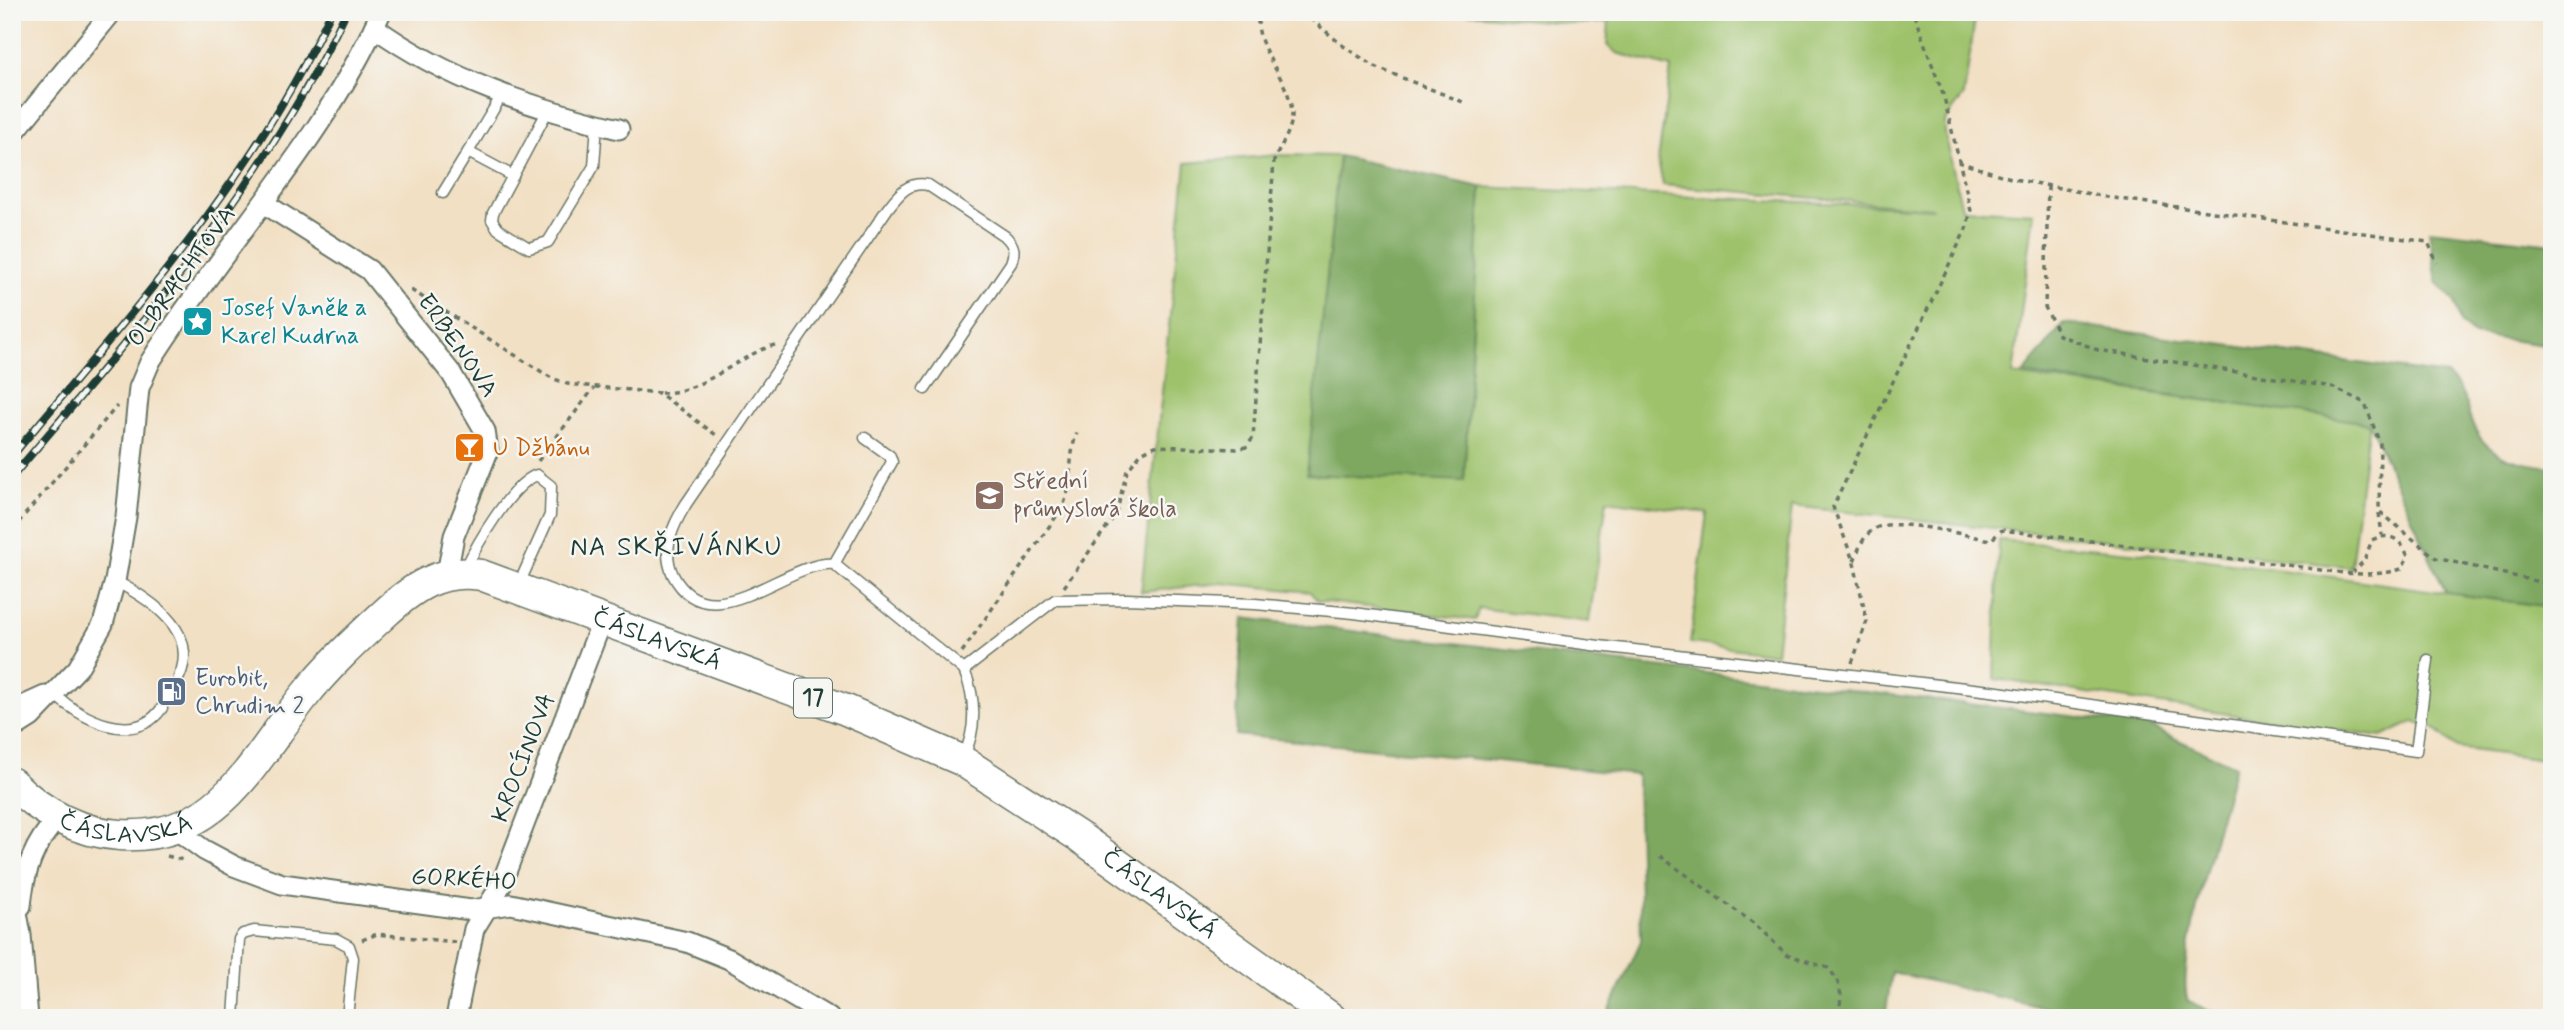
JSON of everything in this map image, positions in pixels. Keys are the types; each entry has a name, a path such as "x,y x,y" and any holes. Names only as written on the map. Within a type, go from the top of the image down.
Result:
{"main road":[{"name":"ČÁSLAVSKÁ","path":"15,794 58,818 113,834 145,835 174,828 200,817 226,799 248,775 305,695 355,641 417,587 456,574 518,587 603,618 859,715 961,760 1016,793 1115,862 1331,1018"}],"street":[{"path":"12,135 112,12"},
{"name":"OLBRACHTOVA","path":"12,729 24,723 89,654 103,624 115,581 126,517 139,388 162,344 265,204 318,123 377,20 427,59 502,95 619,129"},
{"name":"ERBENOVA","path":"265,204 369,270 451,373 485,431 488,451 454,536 456,574"},
{"name":"KROCÍNOVA","path":"456,1018 466,962 483,911 501,886 603,618"},
{"name":"OLBRACHTOVA","path":"12,712 52,693"},
{"path":"21,935 22,896 32,855 41,837 58,818"},
{"name":"GORKÉHO","path":"174,828 204,850 234,866 282,884 483,911 511,904 687,942 740,965 829,1018"},
{"path":"12,885 21,935 28,1018"}],"lane":[{"path":"443,193 502,95"},
{"path":"548,110 493,213 492,220 498,229 529,248 541,247 558,229 594,166 597,124"},
{"path":"468,152 513,176"},
{"path":"925,389 1011,263 1014,253 1013,245 1006,237 928,185 918,183 897,196 673,527 668,548 669,562 678,583 697,598 723,602 747,596 819,565 834,564 964,670 970,683 974,719 973,731 961,760"},
{"path":"834,564 892,462 890,456 865,438"},
{"path":"456,574 520,484 537,475 551,486 550,515 518,587"},
{"path":"115,581 145,597 173,623 184,651 179,677"},
{"path":"964,670 1055,600 1128,599 1255,604 1354,613 2100,705 2416,751 2428,660"},
{"path":"52,693 86,719 109,726 140,724 155,717 162,708"},
{"path":"234,1018 238,945 243,934 254,931 336,939 349,946 353,958 347,1018"}],"path":[{"path":"1055,600 1116,514 1127,471 1141,453 1156,446 1237,449 1246,447 1253,438 1274,161 1289,133 1292,115 1290,102 1265,47 1258,19 1259,12"},
{"path":"1303,12 1342,45 1375,67 1463,102"},
{"path":"1847,674 1860,647 1867,621 1854,563 1833,507 1966,229 1971,211 1944,97 1913,12"},
{"path":"1958,162 2048,186 2229,216 2428,242 2437,263"},
{"path":"2048,186 2045,307 2059,335 2098,350 2332,387 2365,403 2380,444 2379,512 2382,535"},
{"path":"409,288 550,377 567,384 594,388 680,393 697,387 761,349 800,338"},
{"path":"12,530 119,403 139,388"},
{"path":"520,484 594,388"},
{"path":"659,393 728,444"},
{"path":"955,662 1062,508 1068,496 1068,463 1077,433"},
{"path":"2379,512 2435,558 2552,585"},
{"path":"1854,563 1861,543 1875,528 1891,523 1991,540 2002,530 2353,572 2385,575 2401,569 2408,558 2404,546 2393,537 2382,535 2372,540 2364,561 2353,572"},
{"path":"1660,856 1756,925 1786,954 1828,968 1837,979 1841,995 1839,1018"},
{"path":"349,946 377,934 457,942"}],"green space":[{"path":"1454,12 1976,12 1964,95 1945,121 1945,133 1962,209 2034,213 2013,375 2369,422 2351,567 1792,506 1776,654 1690,643 1707,513 1607,500 1589,622 1479,608 1475,620 1318,601 1310,592 1221,583 1141,592 1186,163 1278,155 1339,156 1308,474 1464,480 1481,187 1933,208 1663,185 1658,161 1671,68 1617,53 1607,45 1609,22 1574,24"},
{"path":"1339,156 1481,187 1464,481 1307,474"},
{"path":"2429,230 2552,244 2552,346 2474,335 2460,323 2455,301 2437,283"},
{"path":"2064,323 2446,375 2458,387 2476,431 2490,448 2519,462 2552,467 2552,607 2446,593 2369,423 2023,374"},
{"path":"1999,540 2187,557 2552,607 2552,761 2457,748 2431,726 2413,722 2381,737 1994,679"},
{"path":"1243,618 2146,725 2235,766 2202,887 2188,956 2186,983 2188,1001 2209,1011 2238,1018 2088,1018 1892,972 1885,1018 1606,1018 1641,941 1637,775 1236,735"}],"railway":[{"path":"12,456 144,298 227,189 300,73 331,12"},
{"path":"12,477 151,312 237,197 277,138 346,12"}],"place":[{"name":"Josef Vaněk a Karel Kudrna","path":"198,322"},
{"name":"U Džbánu","path":"470,448"},
{"name":"Střední průmyslová škola","path":"990,495"},
{"name":"Eurobit, Chrudim 2","path":"172,692"}],"district":[{"name":"NA SKŘIVÁNKU","path":"677,548"}]}
